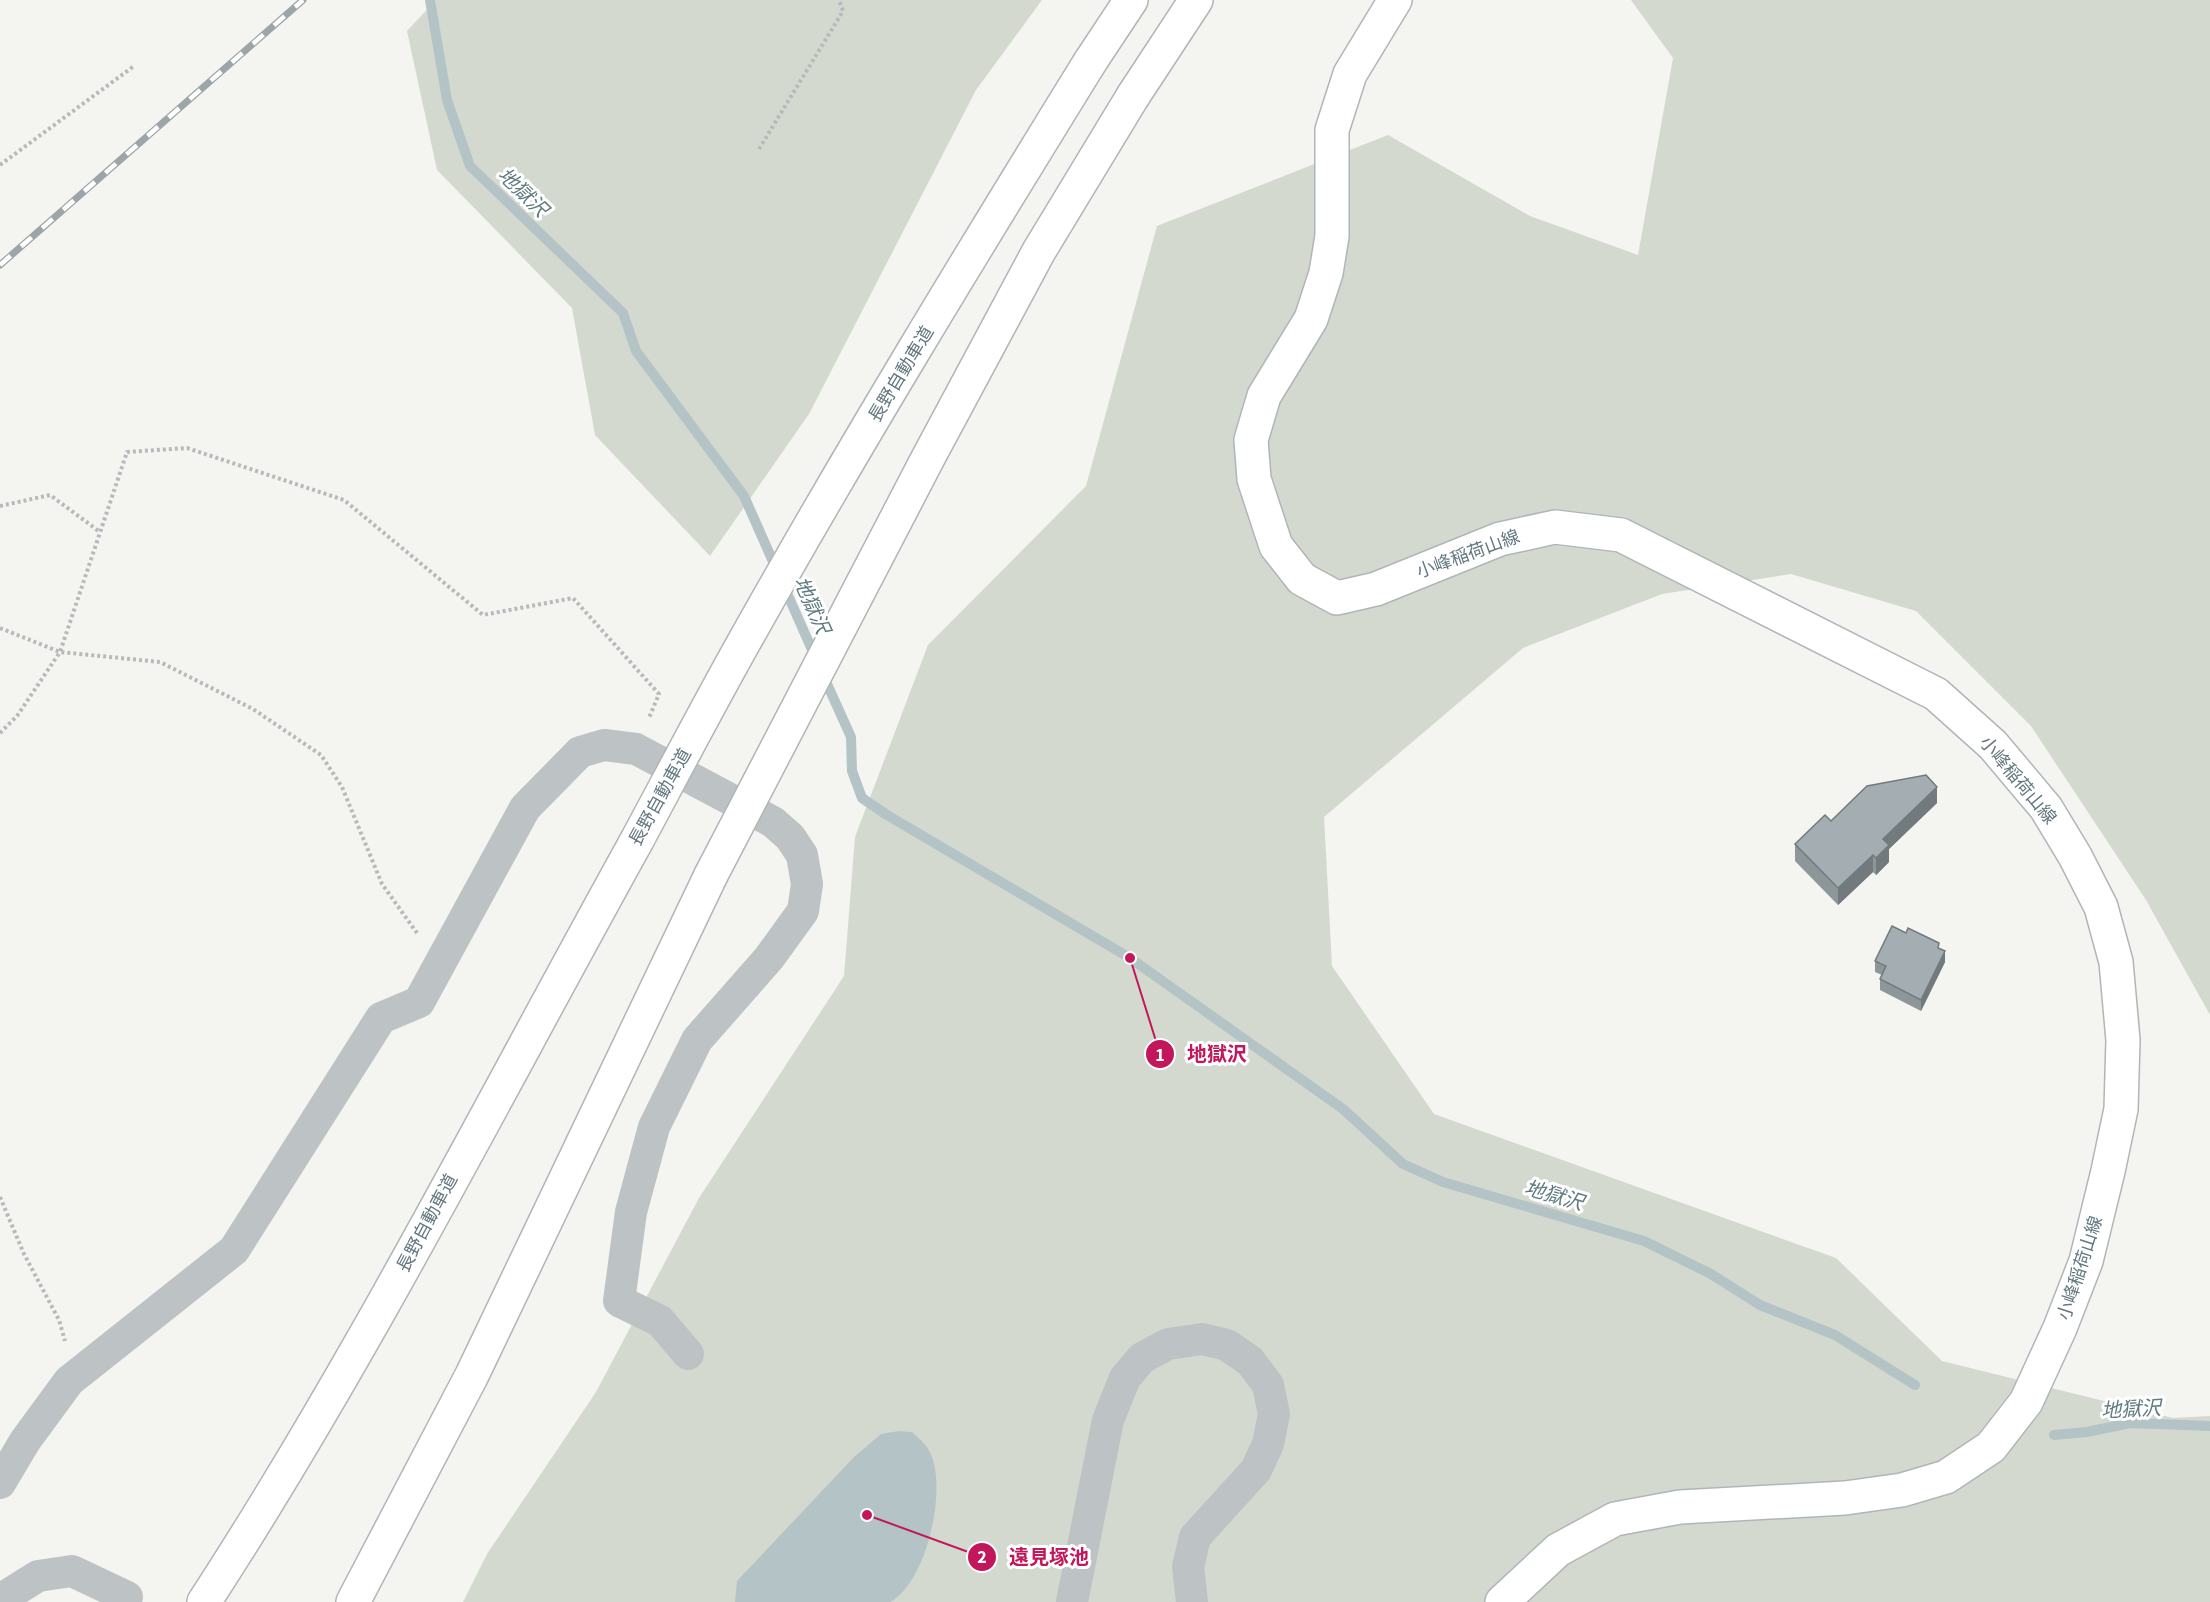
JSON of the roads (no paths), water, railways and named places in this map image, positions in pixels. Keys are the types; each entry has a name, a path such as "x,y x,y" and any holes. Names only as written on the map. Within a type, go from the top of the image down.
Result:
{"main road":[{"name":"長野自動車道","path":"204,1602 262,1513 376,1317 744,642 992,221 1131,0"},
{"path":"353,1602 472,1375 711,875 900,510 1039,251 1133,96 1196,0"},
{"name":"小峰稲荷山線","path":"1395,0 1350,74 1332,130 1332,236 1326,273 1311,319 1264,396 1251,440 1254,479 1276,546 1302,579 1337,598 1376,590 1500,539 1555,527 1621,535 1936,694 1993,745 2046,808 2075,856 2101,907 2116,962 2123,1040 2121,1109 2086,1262 2060,1328 2026,1402 1991,1447 1946,1477 1902,1490 1845,1498 1680,1507 1615,1519 1558,1550 1502,1602"}],"street":[{"path":"0,1483 25,1441 74,1377 234,1250 381,1018 419,1002 525,808 580,752 604,745 636,749 773,822 790,837 802,855 807,884 803,911 769,958 697,1040 654,1127 631,1212 618,1301 660,1321 688,1354"},
{"path":"1072,1602 1108,1420 1125,1378 1142,1358 1168,1344 1202,1339 1227,1345 1250,1361 1268,1385 1274,1414 1269,1444 1256,1470 1196,1537 1188,1566 1192,1602"},
{"path":"0,1600 38,1576 72,1571 127,1597"}],"waterway":[{"name":"地獄沢","path":"430,0 447,100 470,166 623,313 636,351 744,496 817,661"},
{"name":"地獄沢","path":"823,675 851,737 852,771 862,798 1130,958 1343,1109 1403,1164 1443,1182 1644,1241 1711,1274 1760,1305 1835,1335 1915,1385"},
{"name":"地獄沢","path":"2054,1435 2087,1432 2130,1423 2210,1426"}],"railway":[{"path":"0,265 303,0"}],"place":[{"name":"地獄沢","path":"1130,958"},
{"name":"遠見塚池","path":"867,1515"}]}
